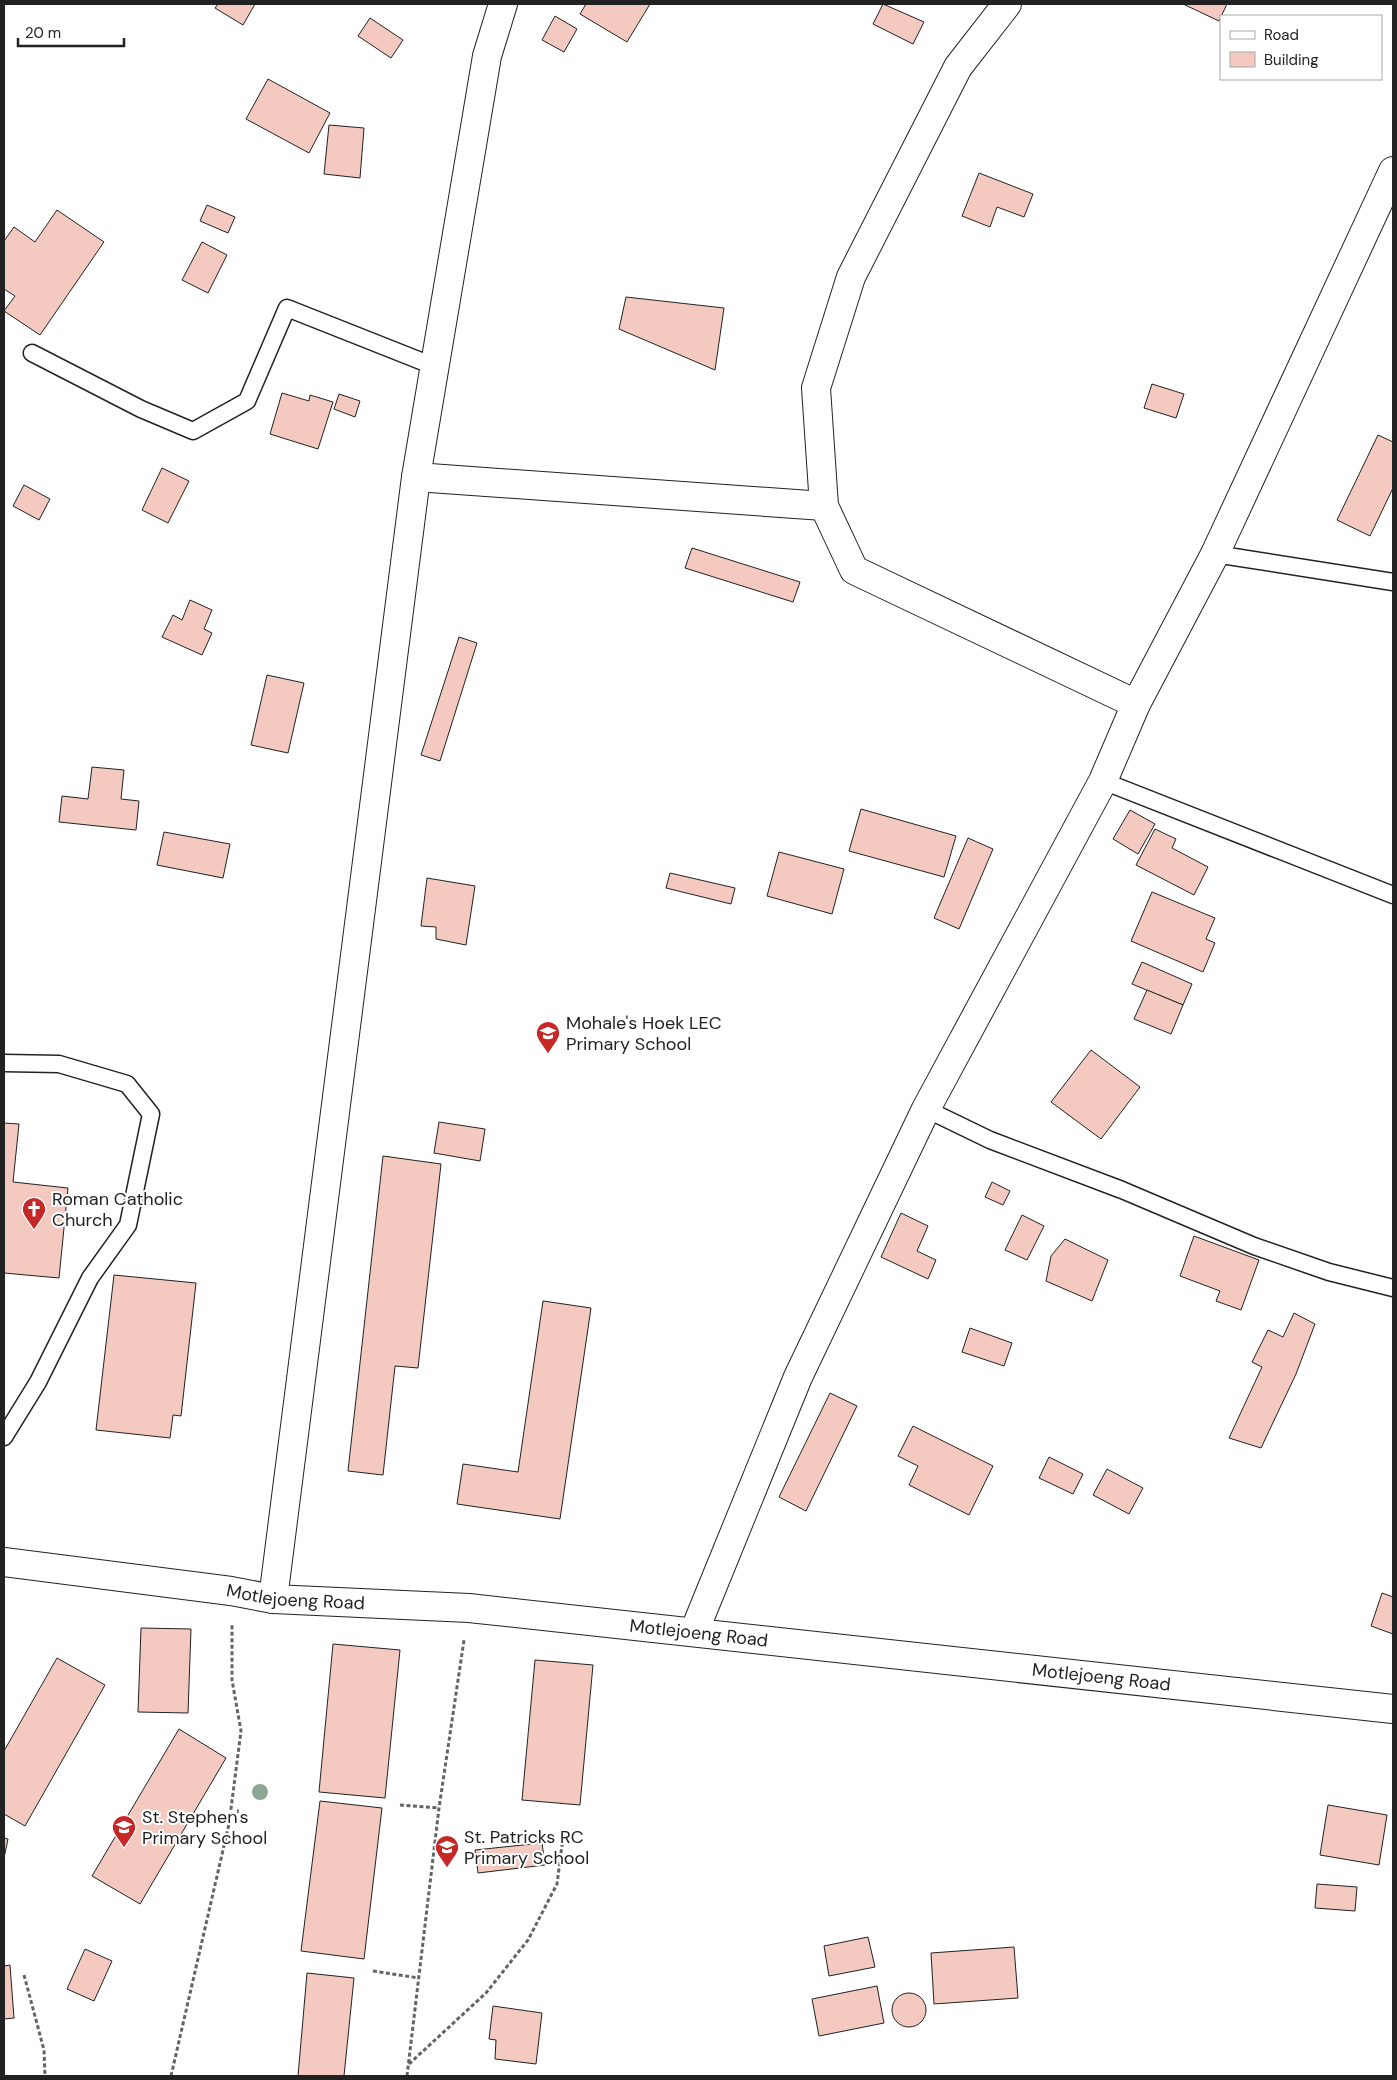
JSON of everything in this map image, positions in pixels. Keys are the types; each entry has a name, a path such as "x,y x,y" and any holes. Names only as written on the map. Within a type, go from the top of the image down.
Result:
{"street":[{"path":"273,1599 416,477 436,368 487,56 503,4"},
{"path":"1007,4 958,67 851,277 816,388 824,506 854,570 1136,704"},
{"path":"694,1632 798,1377 926,1109 1103,781 1136,704 1214,554 1393,171"},
{"path":"416,477 824,506"},
{"name":"Motlejoeng Road","path":"4,1562 231,1591 273,1599 469,1608 1393,1709"}],"lane":[{"path":"32,353 141,409 193,431 247,401 287,308 436,368"},
{"path":"1214,554 1393,582"},
{"path":"1103,781 1393,895"},
{"path":"4,1063 59,1064 127,1084 151,1114 128,1225 90,1278 38,1382 4,1436"},
{"path":"926,1109 990,1140 1122,1190 1254,1246 1329,1272 1393,1288"}],"path":[{"path":"171,2076 229,1824 240,1740 241,1731 232,1680 231,1591"},
{"path":"407,2076 439,1808 469,1608"},
{"path":"400,1805 439,1808"},
{"path":"408,2065 486,1993 528,1940 557,1884 564,1830"},
{"path":"373,1971 419,1978"},
{"path":"24,1975 44,2050 44,2076"}],"building":[{"path":"218,4 255,4 243,25 215,8"},
{"path":"586,4 650,4 627,42 580,14"},
{"path":"883,4 924,22 913,44 873,24"},
{"path":"1183,4 1227,4 1222,15 1220,15 1219,21"},
{"path":"555,16 577,29 564,52 542,40"},
{"path":"370,18 403,40 391,58 358,36"},
{"path":"268,79 330,113 309,153 246,119"},
{"path":"329,125 364,128 360,178 324,174"},
{"path":"979,173 1033,194 1024,217 997,207 990,227 962,216"},
{"path":"207,205 235,217 228,233 200,221"},
{"path":"57,210 104,242 40,335 4,311 15,296 4,289 4,241 14,227 35,242"},
{"path":"202,242 227,255 208,293 182,280"},
{"path":"626,297 724,308 715,370 619,329"},
{"path":"1152,384 1184,394 1176,418 1144,408"},
{"path":"282,393 309,401 310,395 333,402 318,449 270,434"},
{"path":"339,394 360,401 355,417 334,409"},
{"path":"1378,435 1393,442 1393,488 1370,536 1337,520"},
{"path":"162,468 189,481 168,523 142,510"},
{"path":"24,485 50,499 39,520 13,506"},
{"path":"692,548 800,582 793,602 685,568"},
{"path":"190,600 212,610 204,629 212,633 202,655 162,637 173,615 182,620"},
{"path":"459,637 477,643 440,761 421,755"},
{"path":"267,675 304,683 288,753 251,745"},
{"path":"92,767 124,770 121,799 139,801 136,830 59,822 62,796 88,799"},
{"path":"861,809 956,836 944,877 849,851"},
{"path":"1130,810 1155,824 1138,854 1113,839"},
{"path":"1155,829 1176,839 1172,848 1208,867 1194,895 1136,865"},
{"path":"164,832 230,844 223,878 157,865"},
{"path":"968,838 993,849 959,929 934,918"},
{"path":"779,852 844,869 832,914 767,896"},
{"path":"670,873 735,888 731,904 666,888"},
{"path":"427,878 475,886 466,945 436,939 436,927 421,926"},
{"path":"1152,892 1215,918 1206,939 1215,943 1203,972 1131,941"},
{"path":"1142,962 1192,984 1183,1005 1132,984"},
{"path":"1147,990 1183,1005 1171,1034 1134,1019"},
{"path":"1091,1050 1140,1087 1101,1139 1051,1102"},
{"path":"439,1122 485,1129 480,1161 434,1153"},
{"name":"Roman Catholic Church","path":"4,1123 19,1124 13,1182 68,1188 59,1278 4,1273"},
{"path":"383,1156 441,1164 418,1368 395,1366 383,1475 348,1471"},
{"path":"992,1182 1010,1191 1003,1205 985,1197"},
{"path":"901,1213 928,1226 917,1251 936,1260 928,1279 881,1257"},
{"path":"1022,1215 1044,1226 1027,1260 1005,1250"},
{"path":"1194,1236 1259,1260 1241,1310 1216,1301 1220,1291 1180,1276"},
{"path":"1065,1239 1108,1260 1092,1301 1046,1281 1051,1256"},
{"path":"114,1275 196,1283 181,1416 173,1415 170,1438 96,1430"},
{"path":"543,1301 591,1308 560,1519 457,1504 463,1464 518,1472"},
{"path":"1294,1313 1315,1324 1296,1374 1261,1448 1229,1438 1262,1367 1252,1362 1268,1330 1283,1337"},
{"path":"970,1328 1012,1343 1004,1366 962,1352"},
{"path":"830,1393 857,1406 806,1511 779,1497"},
{"path":"913,1426 993,1466 969,1515 909,1485 918,1466 898,1456"},
{"path":"1049,1457 1083,1474 1073,1494 1039,1478"},
{"path":"1107,1469 1143,1488 1129,1514 1093,1495"},
{"path":"1382,1593 1393,1597 1393,1634 1371,1626"},
{"path":"141,1628 191,1629 188,1713 138,1712"},
{"path":"333,1644 400,1650 385,1798 319,1792"},
{"path":"57,1658 105,1685 25,1826 4,1814 4,1751"},
{"path":"535,1660 593,1665 580,1805 522,1800"},
{"path":"179,1729 226,1758 140,1904 92,1876"},
{"path":"320,1801 382,1808 364,1959 301,1951"},
{"path":"1328,1805 1387,1815 1379,1865 1320,1855"},
{"path":"4,1838 8,1839 4,1858"},
{"path":"542,1843 545,1865 478,1873 475,1850"},
{"path":"1317,1884 1357,1887 1355,1911 1315,1908"},
{"path":"868,1937 875,1967 829,1976 824,1946"},
{"path":"1014,1947 1018,1998 934,2004 931,1953"},
{"path":"85,1949 112,1961 94,2001 67,1989"},
{"path":"10,1965 14,2018 4,2019 4,1966"},
{"path":"307,1973 354,1978 344,2076 298,2076"},
{"path":"877,1986 884,2023 819,2036 812,1999"},
{"path":"909,1993 921,1998 926,2010 921,2022 909,2027 897,2022 892,2010 897,1998"},
{"path":"493,2006 542,2013 536,2064 495,2059 496,2040 489,2039"}],"place":[{"name":"Mohale's Hoek LEC Primary School","path":"548,1054"},
{"name":"Roman Catholic Church","path":"34,1230"},
{"name":"St. Stephen's Primary School","path":"124,1848"},
{"name":"St. Patricks RC Primary School","path":"447,1868"}]}
